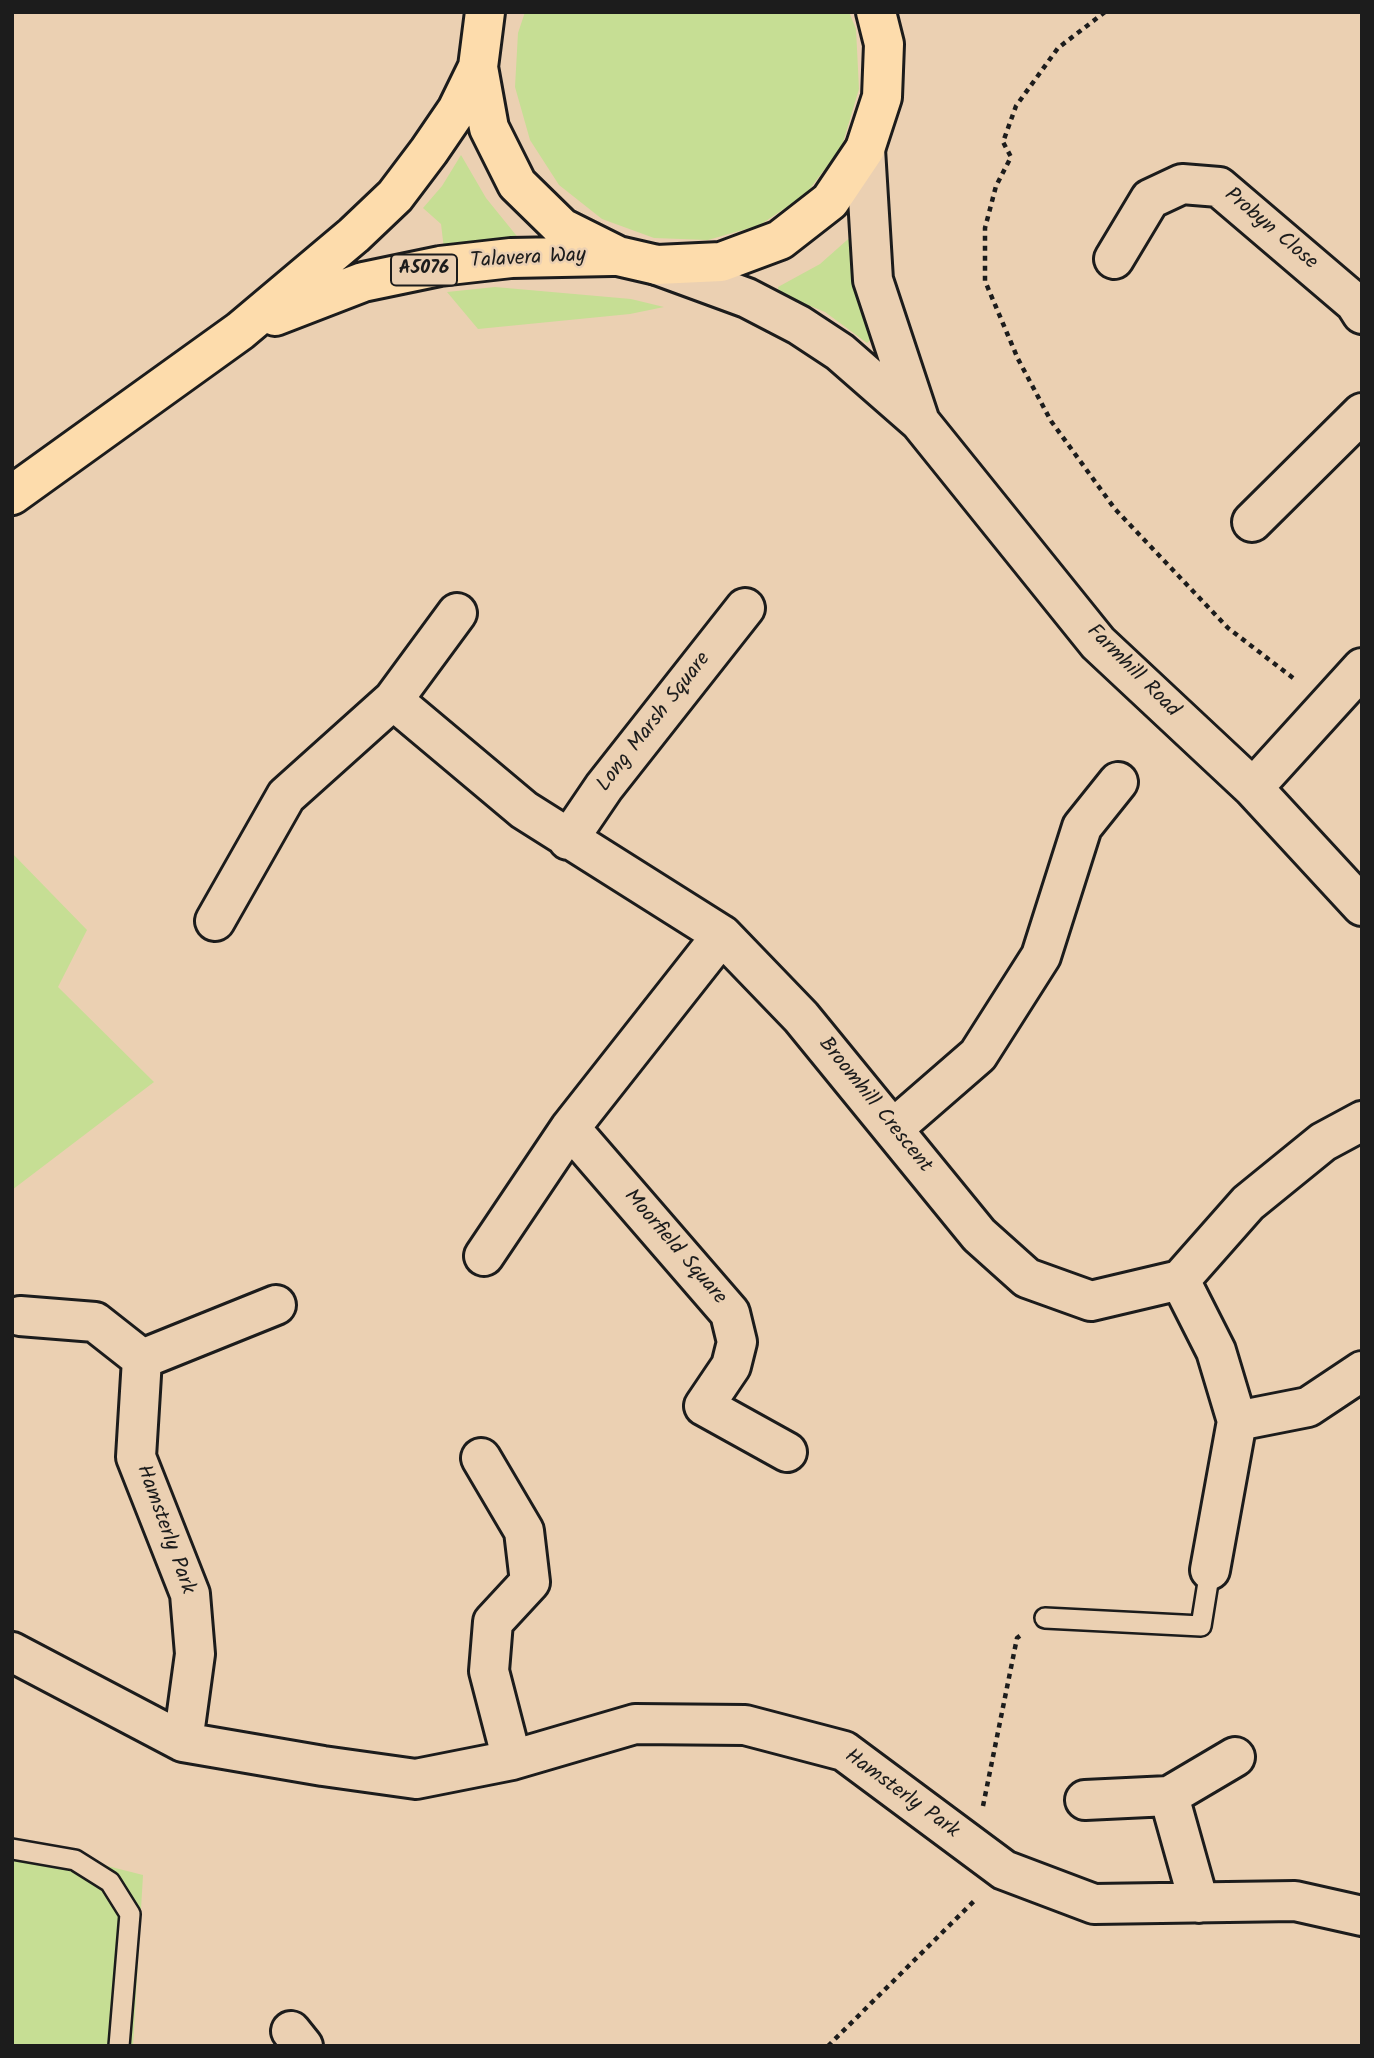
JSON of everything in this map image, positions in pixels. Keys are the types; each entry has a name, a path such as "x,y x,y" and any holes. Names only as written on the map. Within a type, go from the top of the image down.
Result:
{"main road":[{"path":"485,12 478,67 489,128 517,184 562,228 618,256 657,265 721,262 780,240 830,201 865,149 882,97 888,23"},
{"name":"Talavera Way","path":"12,495 240,331 354,235 395,196 457,110 478,67"},
{"name":"Talavera Way","path":"240,331 305,302 363,282 440,267 511,258 618,256"}],"street":[{"name":"Farmhill Road","path":"865,149 873,280 920,422"},
{"name":"Probyn Close","path":"1114,259 1150,199 1182,184 1219,187 1355,303 1362,314"},
{"name":"Farmhill Road","path":"657,265 747,298 799,325 840,352 920,422 1098,643 1253,788 1362,906"},
{"path":"1252,522 1362,413"},
{"name":"Long Marsh Square","path":"568,840 604,787 745,608"},
{"path":"215,921 286,796 393,700 457,613"},
{"path":"1253,788 1362,668"},
{"name":"Broomhill Crescent","path":"393,700 524,810 722,935 801,1017 979,1235 1027,1278 1091,1301 1180,1280"},
{"path":"894,1128 978,1055 1041,957 1082,827 1118,782"},
{"path":"484,1256 570,1128 722,935"},
{"path":"1210,1570 1237,1421 1216,1351 1180,1280 1248,1203 1323,1142 1362,1121"},
{"name":"Moorfield Square","path":"570,1128 730,1313 737,1342 731,1366 704,1406 787,1452"},
{"path":"20,1316 96,1322 142,1359 276,1306"},
{"name":"Hamsterly Park","path":"142,1359 136,1457 190,1594 195,1654 183,1742"},
{"path":"1237,1421 1308,1407 1362,1371"},
{"path":"481,1458 524,1531 530,1582 493,1622 489,1671 512,1760"},
{"name":"Hamsterly Park","path":"12,1651 183,1742 416,1779 512,1760 635,1724 745,1725 844,1751 1004,1870 1094,1905 1295,1901 1362,1916"},
{"path":"1085,1800 1169,1796 1235,1757"},
{"path":"1169,1796 1199,1903"}],"lane":[{"path":"1045,1619 1201,1626 1210,1570"},
{"path":"12,1849 75,1860 110,1882 130,1914 119,2046"}],"path":[{"path":"1105,12 1096,15 1059,48 1016,106 1003,142 1011,157 996,186 985,228 985,281 1018,359 1051,421 1115,509 1228,628 1328,705"},
{"path":"966,1842 984,1803 1017,1638 1045,1619"},
{"path":"828,2046 1004,1870"}],"green space":[{"path":"525,12 849,12 856,29 859,89 842,146 806,194 760,225 708,240 654,238 602,219 559,185 530,140 515,87 518,33"},
{"path":"461,155 486,198 520,240 444,249 441,224 423,208 442,186"},
{"path":"855,233 875,336 867,343 825,312 779,293 778,287 820,264"},
{"path":"495,287 631,299 664,307 630,314 478,329 447,292"},
{"path":"12,853 87,930 58,987 154,1082 12,1190"},
{"path":"12,1842 143,1875 133,2046 12,2046"}]}
